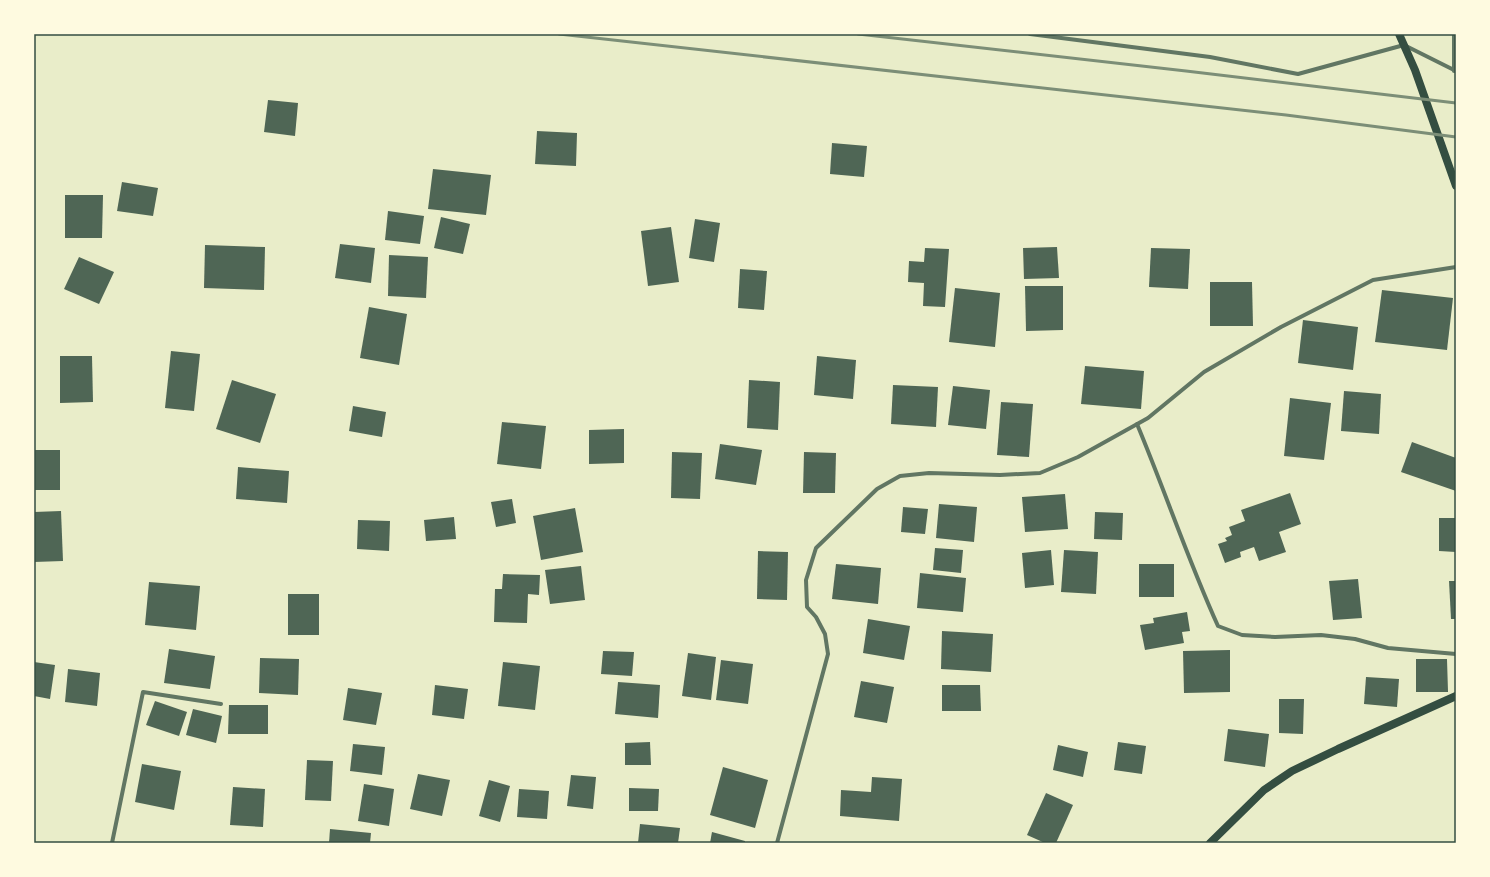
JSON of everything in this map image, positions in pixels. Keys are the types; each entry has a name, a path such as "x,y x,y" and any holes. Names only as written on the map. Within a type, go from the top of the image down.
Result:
{"main road":[{"path":"1399,34 1415,70 1456,186"},
{"path":"1210,843 1264,790 1292,771 1456,696"}],"street":[{"path":"1030,34 1210,57 1298,74 1404,45 1455,71 1454,34"},
{"path":"777,843 828,654 825,634 816,617 807,607 806,580 816,548 877,489 900,476 929,473 1000,475 1040,473 1078,457 1148,418 1204,372 1282,328 1373,280 1456,267"},
{"path":"1137,424 1156,469 1188,557 1218,626 1242,636 1275,637 1321,635 1355,639 1388,648 1456,654"},
{"path":"112,843 144,692 221,704"}],"building":[{"path":"268,100 298,103 295,136 264,132"},
{"path":"537,131 577,133 576,166 535,164"},
{"path":"832,143 867,146 864,177 830,174"},
{"path":"433,169 491,175 486,215 428,209"},
{"path":"122,182 158,188 153,216 117,211"},
{"path":"65,195 103,195 102,238 65,238"},
{"path":"388,211 424,216 420,244 385,240"},
{"path":"441,217 470,224 463,254 434,248"},
{"path":"695,219 720,223 714,262 689,258"},
{"path":"671,227 679,282 648,286 641,231"},
{"path":"340,244 375,248 371,283 335,278"},
{"path":"205,245 265,247 264,290 204,288"},
{"path":"1057,247 1059,278 1024,279 1023,248"},
{"path":"925,248 949,249 945,307 923,306 924,283 908,282 909,261 924,262"},
{"path":"1151,248 1190,249 1188,289 1149,287"},
{"path":"389,255 428,257 426,298 388,296"},
{"path":"79,257 114,272 99,304 64,289"},
{"path":"740,269 767,271 764,310 738,308"},
{"path":"1210,282 1252,282 1253,326 1210,326"},
{"path":"1025,286 1063,286 1063,330 1026,331"},
{"path":"955,288 1000,293 995,347 949,342"},
{"path":"1382,290 1453,298 1447,350 1375,342"},
{"path":"369,307 407,314 399,365 360,358"},
{"path":"1303,320 1358,327 1353,370 1298,363"},
{"path":"171,351 200,354 194,411 165,408"},
{"path":"60,356 92,356 93,402 60,403"},
{"path":"817,356 856,360 853,399 814,395"},
{"path":"1085,366 1144,371 1141,409 1081,404"},
{"path":"232,380 276,394 260,443 216,429"},
{"path":"749,380 780,382 778,430 747,428"},
{"path":"893,385 938,387 936,427 891,424"},
{"path":"953,386 990,390 986,429 948,425"},
{"path":"1344,391 1381,394 1379,434 1341,431"},
{"path":"1290,398 1331,403 1324,460 1284,456"},
{"path":"1001,402 1033,404 1029,457 997,455"},
{"path":"353,406 386,412 382,437 349,431"},
{"path":"502,422 546,426 541,469 497,464"},
{"path":"624,429 624,463 589,464 589,430"},
{"path":"1412,442 1456,458 1456,491 1401,472"},
{"path":"720,444 762,450 756,485 715,479"},
{"path":"34,450 60,450 60,490 34,490"},
{"path":"672,452 702,453 700,499 671,498"},
{"path":"804,452 836,453 835,493 803,493"},
{"path":"238,467 289,471 287,503 236,499"},
{"path":"1290,493 1301,524 1279,532 1286,552 1259,561 1254,547 1240,552 1241,557 1225,563 1218,544 1227,541 1225,538 1232,535 1229,527 1245,521 1241,510"},
{"path":"1065,494 1068,529 1025,532 1022,497"},
{"path":"512,499 516,523 496,527 491,502"},
{"path":"939,504 977,507 974,542 936,538"},
{"path":"903,507 928,509 925,534 901,532"},
{"path":"575,508 583,552 541,560 533,516"},
{"path":"61,511 63,561 34,562 34,512"},
{"path":"1095,512 1123,513 1122,540 1094,539"},
{"path":"454,517 456,539 426,541 424,520"},
{"path":"1439,518 1456,518 1456,552 1439,551"},
{"path":"358,520 390,521 389,551 357,549"},
{"path":"935,548 963,550 961,573 933,570"},
{"path":"1051,550 1054,585 1025,588 1022,553"},
{"path":"1064,550 1098,552 1096,594 1061,592"},
{"path":"758,551 788,552 787,600 757,599"},
{"path":"836,564 881,568 878,604 832,599"},
{"path":"1139,564 1174,564 1174,597 1139,597"},
{"path":"581,566 585,600 550,604 545,570"},
{"path":"920,573 966,578 963,612 917,608"},
{"path":"503,574 540,575 539,595 528,594 527,623 494,622 495,589 502,589"},
{"path":"1358,579 1362,618 1333,620 1329,581"},
{"path":"1449,581 1456,581 1456,619 1451,619"},
{"path":"149,582 200,586 196,630 145,625"},
{"path":"288,594 319,594 319,635 288,635"},
{"path":"1187,612 1190,631 1182,632 1184,643 1145,650 1140,625 1154,623 1153,618"},
{"path":"868,619 910,626 904,660 863,653"},
{"path":"942,631 993,634 991,672 941,669"},
{"path":"169,649 215,656 210,689 164,683"},
{"path":"1230,650 1230,692 1184,693 1183,651"},
{"path":"603,651 634,652 632,676 601,674"},
{"path":"688,653 716,657 711,700 682,696"},
{"path":"260,658 299,659 298,695 259,693"},
{"path":"1416,659 1447,659 1448,692 1416,692"},
{"path":"721,660 753,664 748,704 716,700"},
{"path":"34,662 55,665 50,699 34,696"},
{"path":"503,662 540,666 535,710 498,706"},
{"path":"68,669 100,673 97,706 65,702"},
{"path":"1366,677 1399,679 1397,707 1364,704"},
{"path":"861,681 894,687 887,723 854,717"},
{"path":"618,682 660,685 658,718 615,714"},
{"path":"435,685 468,689 464,719 432,715"},
{"path":"942,685 980,685 981,711 942,711"},
{"path":"348,688 382,693 376,725 343,720"},
{"path":"1279,699 1304,699 1303,734 1279,733"},
{"path":"155,701 187,712 179,736 146,725"},
{"path":"229,705 268,705 268,734 228,734"},
{"path":"193,709 222,716 216,743 186,735"},
{"path":"1228,729 1269,734 1265,767 1224,761"},
{"path":"650,742 651,765 625,765 625,743"},
{"path":"1118,742 1146,746 1142,774 1114,770"},
{"path":"353,744 385,747 382,775 350,771"},
{"path":"1058,745 1088,752 1083,777 1053,770"},
{"path":"307,760 333,761 331,801 305,800"},
{"path":"142,764 181,771 174,810 135,802"},
{"path":"723,767 768,780 755,828 710,815"},
{"path":"418,774 450,780 442,816 410,809"},
{"path":"571,775 596,777 593,809 567,806"},
{"path":"872,777 902,779 899,821 840,816 841,790 871,792"},
{"path":"489,780 510,786 500,822 479,816"},
{"path":"364,784 394,789 389,826 358,821"},
{"path":"233,787 265,789 263,827 230,825"},
{"path":"629,788 659,789 658,811 629,811"},
{"path":"519,789 549,791 547,819 517,817"},
{"path":"1046,793 1073,805 1056,843 1045,843 1027,835"},
{"path":"640,824 680,828 678,843 638,843"},
{"path":"330,829 371,833 370,843 329,843"},
{"path":"712,832 745,841 745,843 710,843"}],"railway":[{"path":"559,34 1286,115 1456,137"},
{"path":"858,34 1456,103"}]}
